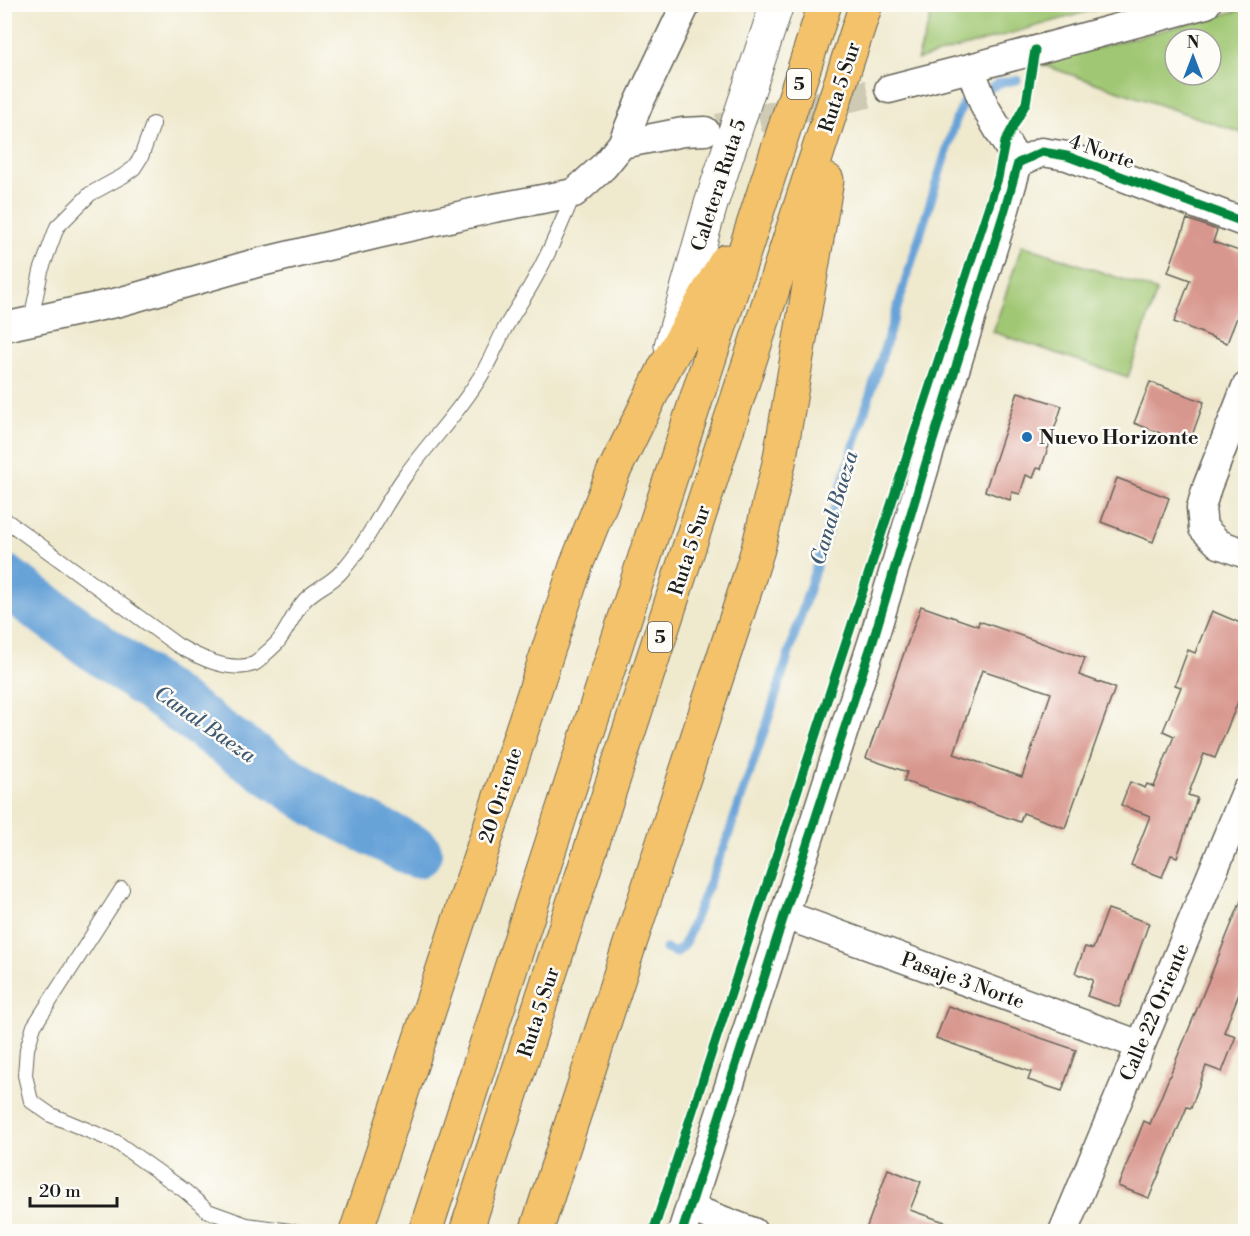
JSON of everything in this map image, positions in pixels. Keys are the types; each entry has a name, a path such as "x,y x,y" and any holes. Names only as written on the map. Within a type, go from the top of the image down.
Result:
{"highway":[{"name":"Ruta 5 Sur","path":"425,1232 825,4"},
{"name":"Ruta 5 Sur","path":"466,1232 866,4"},
{"path":"536,1232 758,549 779,463 821,213 854,42"},
{"name":"20 Oriente","path":"356,1232 577,563 613,473 665,368 729,256 773,164"}],"street":[{"path":"18,324 119,302 253,264 494,208 574,193 604,166 622,144 686,4"},
{"name":"Caletera Ruta 5","path":"665,368 711,204 777,4"},
{"path":"889,89 977,86 1206,4"},
{"path":"753,1232 686,1220 875,634 1018,163 977,86"},
{"path":"622,144 683,132 705,131"},
{"name":"4 Norte","path":"1018,163 1042,152 1067,156 1245,223"},
{"path":"1245,387 1201,508 1203,528 1219,544 1245,554"},
{"name":"Calle 22 Oriente","path":"1063,1232 1245,792"},
{"name":"Pasaje 3 Norte","path":"785,915 1140,1045"}],"lane":[{"path":"18,324 57,227 90,194 134,168 141,157 153,124"},
{"path":"4,519 177,645 201,658 222,664 243,667 256,663 278,641 292,617 312,592 338,575 348,563 367,538 405,476 477,382 534,280 560,229 574,193"},
{"path":"122,889 34,1026 27,1049 25,1075 31,1101 51,1115 116,1142 185,1191 208,1211 247,1225 297,1232"}],"green space":[{"path":"935,4 1111,4 1111,5 917,60"},
{"path":"1245,9 1245,134 1037,63 1163,30 1163,87 1223,87 1223,27 1176,27"},
{"path":"1022,245 1157,291 1128,377 993,332"}],"building":[{"path":"1187,219 1217,230 1213,242 1245,253 1245,297 1227,343 1174,322 1190,280 1168,272"},
{"path":"1150,382 1204,402 1189,444 1134,423"},
{"name":"Nuevo Horizonte","path":"1018,392 1062,406 1041,469 1037,468 1033,478 1026,475 1020,494 1012,492 1010,500 985,491"},
{"path":"1117,478 1169,498 1153,542 1101,522"},
{"path":"921,606 978,626 979,621 1085,658 1079,675 1115,688 1065,828 1023,813 1020,822 904,781 907,772 866,758","holes":["982,670 1051,693 1022,777 954,754"]},
{"path":"1212,611 1245,625 1245,685 1215,758 1204,754 1188,795 1197,798 1177,857 1171,855 1162,877 1131,865 1150,816 1121,805 1130,782 1145,788 1147,784 1154,787 1174,736 1163,731 1181,687 1175,685 1188,650 1195,653"},
{"path":"1245,891 1245,978 1224,1032 1236,1036 1222,1072 1206,1066 1191,1108 1187,1107 1149,1198 1118,1186 1144,1121 1150,1124"},
{"path":"1108,909 1149,923 1119,1007 1087,996 1093,980 1075,973 1085,947 1093,949"},
{"path":"948,1006 1076,1050 1062,1091 1028,1080 1031,1072 936,1038"},
{"path":"888,1169 921,1182 910,1210 962,1228 961,1232 865,1232"}],"waterway":[{"name":"Canal Baeza","path":"666,949 676,953 684,945 727,839 769,717 956,120 963,104 999,83 1017,80"},
{"name":"Canal Baeza","path":"4,580 230,743 321,804 416,852"}],"tunnel":[{"path":"718,128 889,89"}],"cycle path":[{"path":"653,1232 998,178 1005,142 1026,103 1035,50"},
{"path":"682,1232 875,634 1018,163 1042,152 1067,156 1246,223"}],"place":[{"name":"Nuevo Horizonte","path":"1027,437"}]}
